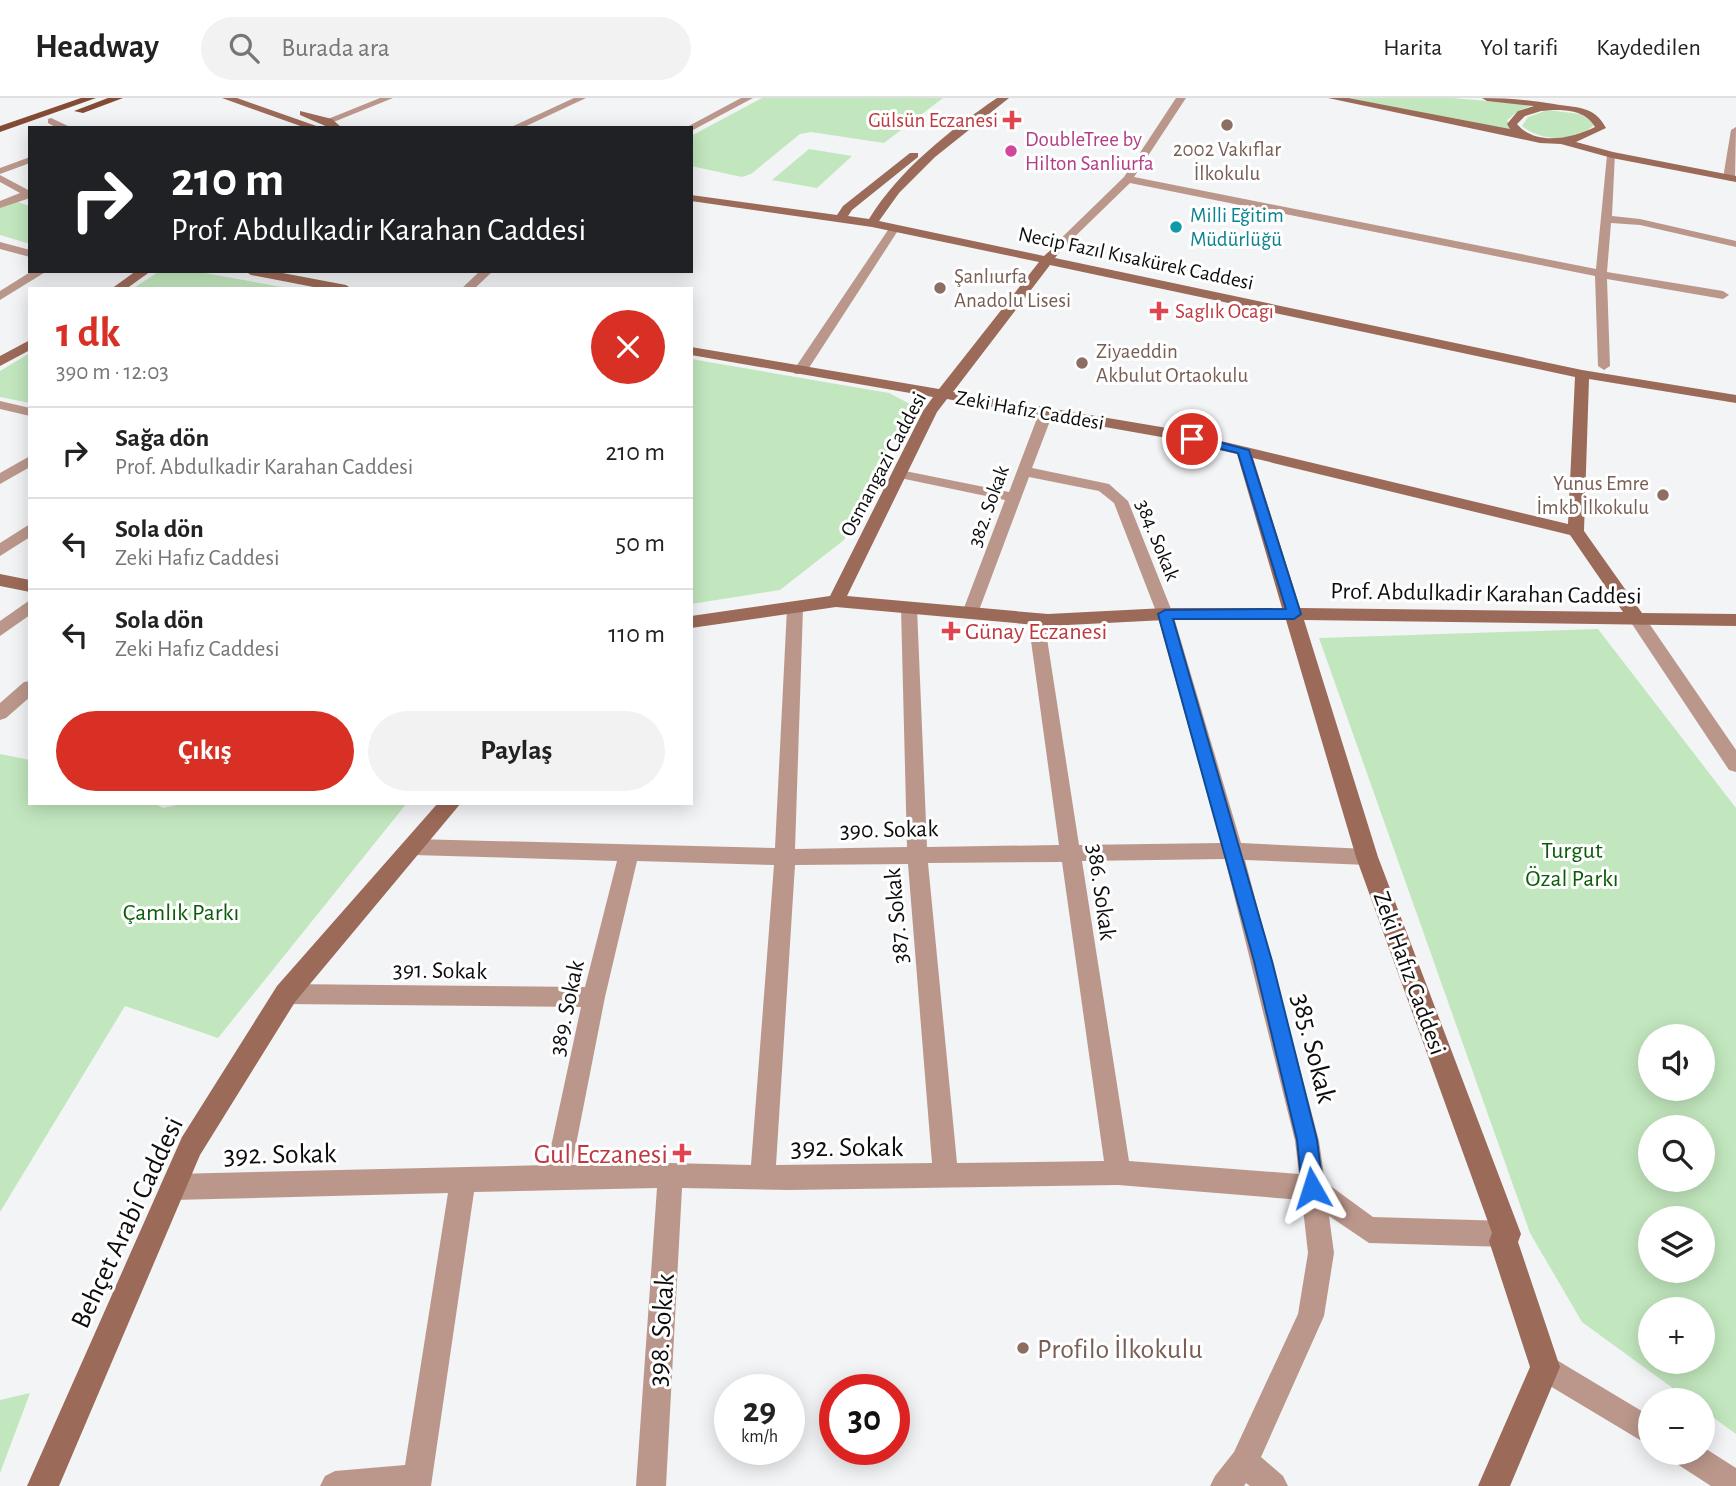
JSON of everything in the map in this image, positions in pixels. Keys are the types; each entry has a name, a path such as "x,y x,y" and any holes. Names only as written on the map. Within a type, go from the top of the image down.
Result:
{"main road":[{"path":"0,121 69,98"},
{"path":"0,129 91,98"},
{"path":"36,126 118,98"},
{"path":"231,98 311,126"},
{"path":"261,98 328,121 334,126"},
{"path":"874,219 896,189 985,110 1004,98"},
{"path":"1333,98 1617,150 1733,176"},
{"path":"1487,98 1565,103 1593,115"},
{"path":"1583,98 1601,128 1611,137"},
{"path":"1521,134 1512,124 1515,118 1535,108 1565,103"},
{"path":"844,212 971,106"},
{"path":"1560,140 1573,140 1601,128"},
{"path":"0,138 28,129"},
{"name":"Necip Fazıl Kısakürek Caddesi","path":"693,187 844,212 1045,261 1604,366 1707,380"},
{"name":"Necip Fazıl Kısakürek Caddesi","path":"693,198 844,212"},
{"name":"Necip Fazıl Kısakürek Caddesi","path":"874,219 894,229 1582,374 1736,399"},
{"name":"Osmangazi Caddesi","path":"836,601 930,411 1045,261"},
{"path":"120,287 142,273"},
{"path":"262,273 335,287"},
{"path":"0,362 28,345"},
{"name":"Zeki Hafız Caddesi","path":"693,351 1167,433 1576,531"},
{"path":"1582,374 1576,531 1638,620"},
{"name":"Zeki Hafız Caddesi","path":"1243,450 1367,857 1507,1234 1503,1241 1545,1367"},
{"path":"0,580 28,586"},
{"name":"Prof. Abdulkadir Karahan Caddesi","path":"693,622 836,601 1036,619 1165,614 1294,614 1736,620"},
{"name":"Behçet Arabi Caddesi","path":"43,1486 191,1146 286,995 449,805"},
{"path":"1494,1486 1545,1367"}],"street":[{"path":"518,126 581,98"},
{"path":"693,126 748,98"},
{"path":"1045,261 1128,180 1181,98"},
{"path":"328,121 384,99"},
{"path":"51,121 61,126"},
{"path":"1733,176 1736,130"},
{"path":"1604,366 1601,274 1617,150"},
{"path":"0,170 28,161"},
{"path":"0,178 28,193"},
{"path":"1128,180 1601,274 1723,295"},
{"path":"0,205 28,194"},
{"path":"1607,214 1736,242"},
{"path":"800,370 894,229"},
{"path":"0,245 28,253"},
{"path":"0,296 38,273"},
{"path":"469,287 485,273"},
{"path":"0,405 24,411"},
{"path":"0,422 24,411"},
{"name":"382. Sokak","path":"970,613 1046,413"},
{"path":"0,481 28,461"},
{"name":"384. Sokak","path":"1023,471 1104,487 1121,501 1165,614"},
{"path":"900,474 1013,497"},
{"path":"0,551 28,530"},
{"path":"0,631 28,608"},
{"path":"763,1177 785,857 795,608"},
{"name":"387. Sokak","path":"909,608 917,856 946,1177"},
{"name":"385. Sokak","path":"1165,614 1233,851 1307,1140 1321,1253 1311,1316 1244,1462 1225,1486"},
{"name":"386. Sokak","path":"1036,619 1118,1173"},
{"path":"1638,620 1736,765"},
{"path":"0,713 28,689"},
{"name":"390. Sokak","path":"413,847 785,857 1233,851 1367,857"},
{"name":"389. Sokak","path":"557,1177 594,997 629,851"},
{"name":"391. Sokak","path":"286,995 594,997"},
{"name":"392. Sokak","path":"173,1187 670,1175 946,1177 1118,1173 1312,1188"},
{"name":"398. Sokak","path":"651,1486 670,1175"},
{"path":"335,1486 417,1482 463,1180"},
{"path":"1312,1188 1369,1230 1507,1234"},
{"path":"1545,1367 1638,1425"},
{"path":"1244,1462 1273,1486"},
{"path":"1704,1465 1736,1485"}],"green space":[{"path":"762,98 943,98 884,143 811,132 800,134 751,174 742,177 693,166 693,135"},
{"path":"1343,98 1452,98 1534,105 1520,110 1507,120 1512,131"},
{"path":"1548,110 1580,114 1593,122 1593,126 1577,135 1557,138 1538,135 1522,126 1528,117"},
{"path":"809,149 852,156 817,188 772,180"},
{"path":"15,201 28,205 28,243 0,235 0,207"},
{"path":"157,273 204,273 282,287 135,287"},
{"path":"28,354 28,403 0,397 0,371"},
{"path":"693,359 889,393 910,404 844,540 780,590 693,604"},
{"name":"Turgut Özal Parkı","path":"1598,629 1736,808 1736,1434 1715,1419 1715,1388 1673,1388 1653,1374 1715,1374 1715,1297 1638,1297 1638,1363 1582,1322 1530,1233 1319,638"},
{"name":"Çamlık Parkı","path":"0,754 28,760 28,805 157,805 163,808 177,805 405,805 218,1038 125,1006 0,1212"},
{"path":"30,1393 0,1473 0,1400"}],"place":[{"name":"Gülsün Eczanesi","path":"1012,120"},
{"name":"2002 Vakıflar İlkokulu","path":"1227,125"},
{"name":"DoubleTree by Hilton Sanliurfa","path":"1011,151"},
{"name":"Milli Eğitim Müdürlüğü","path":"1176,227"},
{"name":"Şanlıurfa Anadolu Lisesi","path":"940,288"},
{"name":"Saglık Ocagı","path":"1159,311"},
{"name":"Ziyaeddin Akbulut Ortaokulu","path":"1082,363"},
{"name":"Yunus Emre İmkb İlkokulu","path":"1663,495"},
{"name":"Günay Eczanesi","path":"951,631"},
{"name":"Gul Eczanesi","path":"682,1153"},
{"name":"Profilo İlkokulu","path":"1023,1348"}],"route":[{"path":"1192,439 1243,450 1294,614 1165,614 1263,961 1307,1140 1312,1188"}]}
